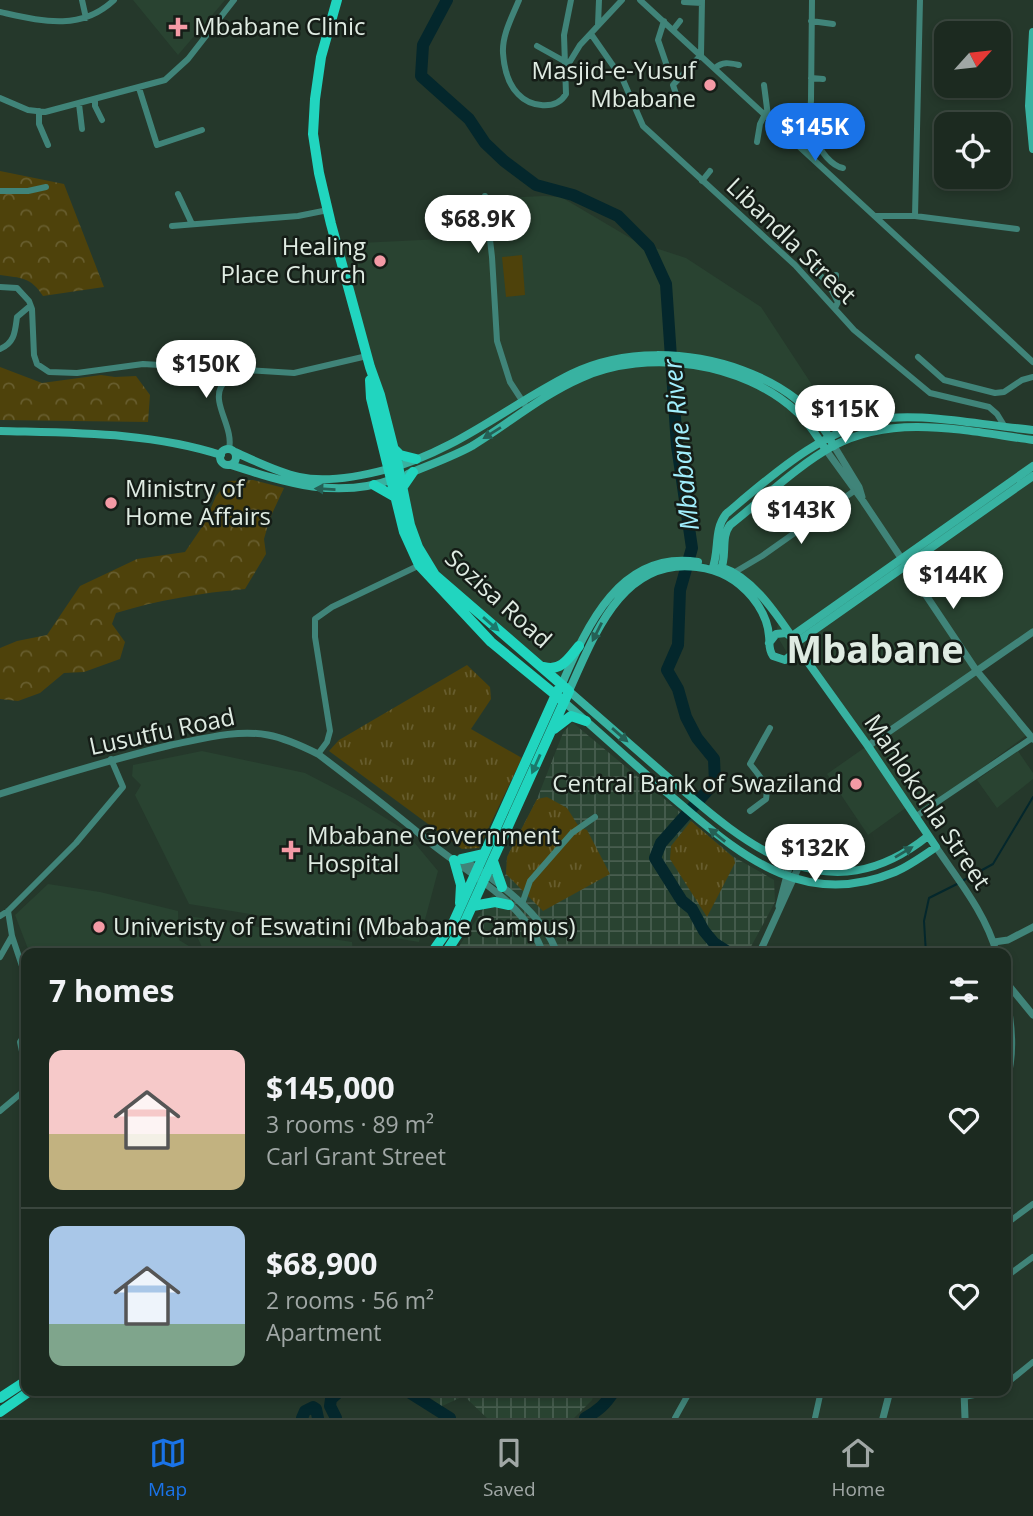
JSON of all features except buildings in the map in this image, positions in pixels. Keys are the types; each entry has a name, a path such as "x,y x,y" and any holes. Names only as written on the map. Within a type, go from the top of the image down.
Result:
{"main road":[{"name":"Sozisa Road","path":"337,0 321,57 313,134 319,173 370,368 372,398 390,451 392,473 399,492 410,550 491,642 559,698"},
{"path":"1033,32 1029,106 1033,149"},
{"path":"374,485 416,459 594,373 663,358 716,362 740,369 785,390 811,411 829,436 830,448"},
{"path":"685,359 731,375 772,394 801,416 820,442 830,448"},
{"path":"0,431 40,431 149,439 228,452 301,478 322,479 413,472 470,447 526,406"},
{"path":"722,570 718,528 726,514 829,436 852,427 891,418 1033,430"},
{"path":"722,570 727,528 830,448 873,430 925,427 1033,440"},
{"path":"458,441 465,442 470,447"},
{"path":"392,473 390,451 416,459"},
{"path":"228,452 236,460 231,465"},
{"path":"228,452 223,463 301,486 337,489 374,485 399,492 413,472"},
{"path":"905,562 1033,466"},
{"path":"794,640 1033,476"},
{"path":"449,948 473,906 484,854 544,719 611,608 645,576 678,563"},
{"path":"565,687 579,646 593,618 619,587 647,568 678,563 722,570 744,588 762,612 772,656 785,660 794,655 794,640"},
{"name":"Sozisa Road","path":"423,564 565,687"},
{"name":"Mahlokohla Street","path":"722,570 770,606 936,847"},
{"path":"769,643 776,634 794,640"},
{"path":"537,664 555,669 579,646"},
{"name":"Mahlokohla Street","path":"785,660 799,662 817,676"},
{"path":"540,682 546,696 544,719"},
{"path":"565,687 709,812 747,841 795,865 834,871 869,867 886,863 928,836"},
{"path":"559,698 626,759 741,853 791,877 822,884 870,880 895,872 936,847"},
{"path":"435,948 481,875 493,861 551,732 559,698"},
{"path":"551,732 566,718 575,716 586,721"},
{"path":"460,907 458,860 484,854"},
{"path":"493,861 502,887"},
{"path":"473,906 495,902 509,905"},
{"path":"0,1398 21,1384"},
{"path":"0,1412 23,1396"}],"street":[{"path":"82,0 86,18"},
{"path":"0,12 55,23 86,18 98,13 114,0"},
{"path":"0,98 28,110 45,112 165,80 180,66 234,0"},
{"path":"519,0 506,33 503,49 508,80 526,100 547,106 555,104 566,94 564,35 571,0"},
{"path":"598,26 599,0"},
{"path":"565,65 622,0"},
{"path":"639,0 1033,362"},
{"path":"807,153 812,0"},
{"path":"915,216 920,0"},
{"path":"677,97 673,85 701,55 702,1 684,2"},
{"path":"702,13 711,13"},
{"path":"673,30 680,21"},
{"path":"811,21 833,24"},
{"path":"664,22 658,40 668,69"},
{"name":"Libandla Street","path":"592,34 623,80 643,127 795,265 854,330 930,393 989,407 998,414 1005,427"},
{"path":"564,35 580,45"},
{"path":"537,46 565,65"},
{"path":"715,68 726,62 739,65"},
{"path":"811,78 823,79"},
{"path":"757,142 761,124 767,116 764,85"},
{"path":"139,88 157,145 202,130"},
{"path":"95,100 102,120"},
{"path":"79,104 82,129"},
{"path":"39,111 39,124 48,145"},
{"path":"809,121 818,121 817,138 822,150 838,167 843,168"},
{"path":"702,181 710,171"},
{"path":"0,191 28,191 46,187"},
{"path":"178,194 192,224"},
{"path":"485,196 497,341 510,382 526,406"},
{"path":"172,226 298,216 328,210"},
{"path":"875,216 915,216 1017,229"},
{"path":"809,264 828,283 836,296 838,302 835,308"},
{"path":"836,275 836,296"},
{"path":"0,287 16,288 23,293 30,306 34,355 37,364 49,372 77,373 143,364 294,373 367,356"},
{"path":"0,349 15,335 17,317 30,306"},
{"path":"918,357 944,380 995,393 1004,392 1021,380 1033,377"},
{"path":"228,452 230,432 219,392 236,370"},
{"path":"830,448 854,491 863,500 976,670 1033,738 915,817"},
{"path":"830,448 859,487 863,500"},
{"path":"722,570 762,556 854,491"},
{"path":"318,754 327,742 330,731 315,637 315,619 332,607 423,564"},
{"path":"868,746 1033,632"},
{"path":"750,811 766,799 764,783 750,764 769,728"},
{"name":"Lusutfu Road","path":"0,794 111,759 218,736 253,733 268,735 318,754 427,841 481,875"},
{"path":"0,916 76,843 122,787 111,759"},
{"path":"522,904 530,881 572,833 595,817"},
{"name":"Mahlokohla Street","path":"936,847 964,889 996,948"},
{"path":"762,948 795,865"},
{"path":"481,875 502,887 522,904 547,932 554,948"},
{"path":"481,875 538,936 541,948"},
{"path":"8,911 12,936 21,963"},
{"path":"994,942 1008,940 1033,927"},
{"path":"0,957 12,936"},
{"path":"1011,988 1032,1014"},
{"path":"1011,1010 1023,1008 1032,1014"},
{"path":"1011,1046 1011,1067"},
{"path":"0,1111 21,1093"},
{"path":"1011,1220 1033,1204"},
{"path":"1011,1273 1033,1257"},
{"path":"1011,1380 1033,1362"},
{"path":"675,1418 687,1396"},
{"path":"815,1418 820,1396"},
{"path":"883,1418 889,1396"},
{"path":"964,1396 965,1418"}],"shaded area":[{"name":"Mbabane Clinic","path":"133,0 225,0 178,55"},
{"path":"561,197 637,242 686,258 761,307 818,394 808,404 829,436 891,418 1033,430 1033,632 976,670 1028,734 935,803 913,815 907,807 868,835 827,774 867,746 817,676 804,664 790,658 776,634 778,623 750,585 723,567 684,560 671,561 605,601 562,684 452,590 418,547 337,248 360,243 502,236 505,234 504,198"},
{"path":"572,722 734,857 774,880 775,902 750,948 458,948 506,874 507,857 537,799 563,733"},
{"name":"Mbabane Government Hospital","path":"202,751 305,773 355,799 403,829 438,871 419,942 189,904 135,795 141,785 132,776 133,765"},
{"path":"1018,751 1033,773 1033,779 997,808 977,780"},
{"name":"Univeristy of Eswatini (Mbabane Campus)","path":"48,884 100,892 178,911 179,940 192,948 28,948 15,915"},
{"path":"188,916 352,942 352,948 202,948"},
{"path":"429,1396 464,1396 440,1407"},
{"path":"464,1396 593,1396 574,1418 487,1418"}],"green space":[{"path":"0,171 64,184 104,287 43,296 30,282 0,275"},
{"path":"522,255 525,295 506,297 502,257"},
{"path":"0,367 42,383 101,375 136,376 150,395 148,422 0,420"},
{"path":"253,480 284,488 264,539 266,554 245,589 180,598 116,613 112,624 125,642 120,659 84,672 64,673 40,693 18,701 0,699 0,648 17,641 47,635 80,586 137,559 185,552 204,524 216,496 228,481"},
{"path":"467,665 490,687 491,699 471,729 522,758 479,848 462,849 329,751 339,740"},
{"path":"547,797 567,808 579,827 587,830 610,874 543,911 506,874 507,857 537,799"},
{"path":"691,821 734,858 735,863 707,917 670,859 671,846"}],"waterway":[{"name":"Mbabane River","path":"447,0 423,45 421,76 469,119 485,143 536,185 573,195 618,216 649,247 666,284 677,446 692,548 680,590 678,645 667,670 678,689 686,717 697,738 714,759 715,782 661,843 655,858 682,901 692,909 704,931 722,948"},
{"path":"964,880 993,864 1033,797"},
{"path":"926,948 924,921 929,898 959,883"},
{"name":"Mbabane River","path":"334,1396 330,1406 336,1418"},
{"name":"Mbabane River","path":"415,1396 450,1418"},
{"name":"Mbabane River","path":"585,1418 611,1396"},
{"name":"Mbabane River","path":"302,1418 305,1411 313,1407 318,1418"}],"place":[{"name":"Mbabane Clinic","path":"178,27"},
{"name":"Masjid-e-Yusuf Mbabane","path":"710,85"},
{"name":"Healing Place Church","path":"380,261"},
{"name":"Ministry of Home Affairs","path":"111,503"},
{"name":"Central Bank of Swaziland","path":"856,784"},
{"name":"Mbabane Government Hospital","path":"291,850"},
{"name":"Univeristy of Eswatini (Mbabane Campus)","path":"99,927"}],"district":[{"name":"Mbabane","path":"875,650"}]}
